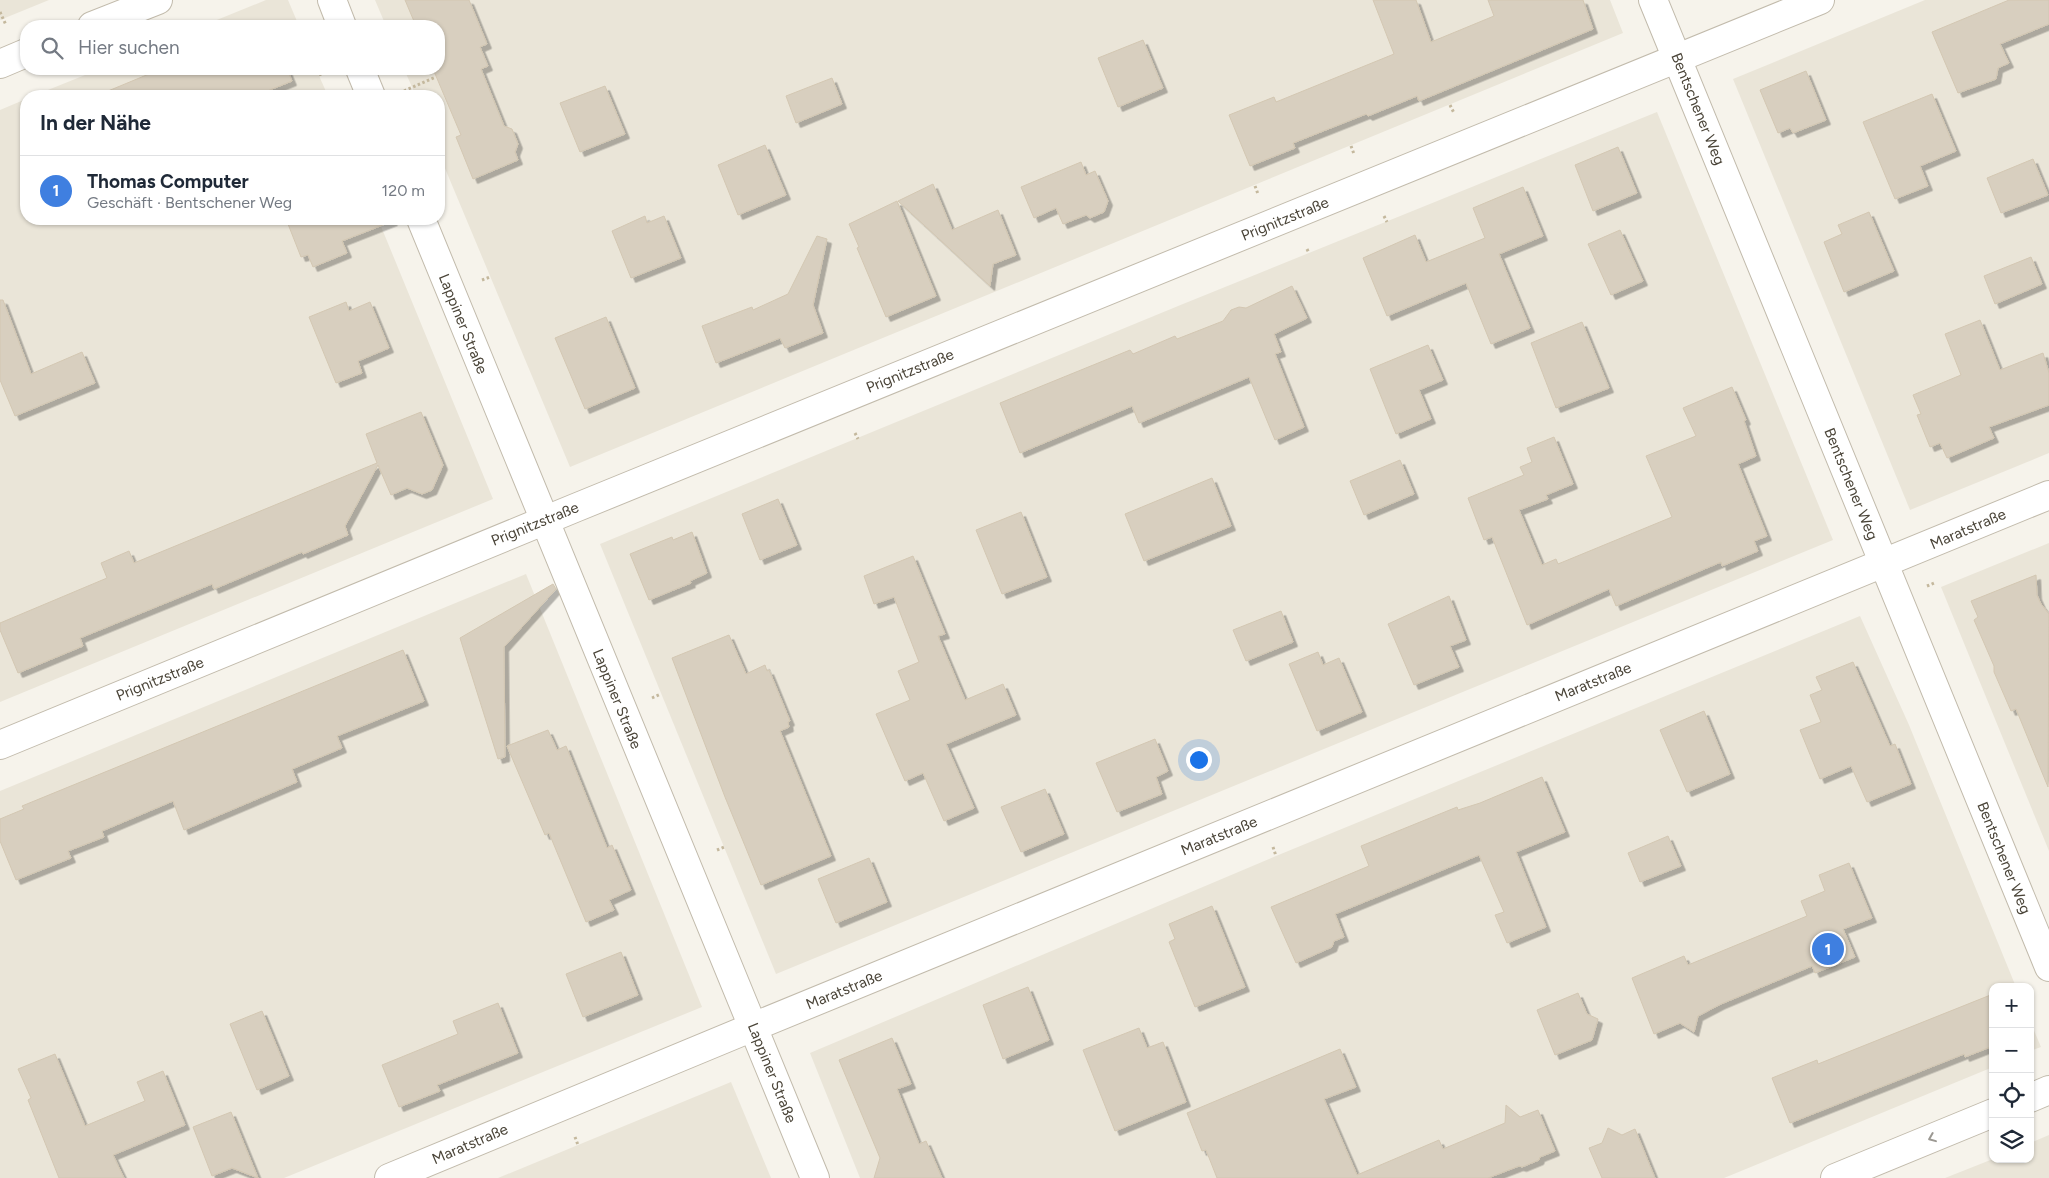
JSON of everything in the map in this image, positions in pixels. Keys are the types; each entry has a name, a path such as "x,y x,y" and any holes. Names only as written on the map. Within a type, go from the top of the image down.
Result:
{"street":[{"path":"332,0 340,20"},
{"name":"Bentschener Weg","path":"1653,0 2049,967"},
{"name":"Prignitzstraße","path":"0,745 1820,0"},
{"path":"106,20 151,1"},
{"path":"0,64 20,56"},
{"path":"362,75 369,90"},
{"name":"Lappiner Straße","path":"423,225 815,1178"},
{"name":"Maratstraße","path":"389,1178 2049,495"},
{"path":"2034,1096 2049,1090"},
{"path":"1835,1178 1989,1115"}],"path":[{"path":"0,12 6,25"},
{"path":"406,90 436,77"},
{"path":"1450,105 1454,113"},
{"path":"1351,146 1355,155"},
{"path":"1255,186 1258,195"},
{"path":"1384,216 1387,222"},
{"path":"1307,248 1309,253"},
{"path":"482,280 490,276"},
{"path":"856,434 858,438"},
{"path":"651,698 661,694"},
{"path":"717,850 724,847"}],"shaded area":[{"path":"0,0 49,0 0,20"},
{"path":"266,0 288,0 296,20 217,20"},
{"path":"375,0 1610,0 1623,33 570,467 445,168 445,90 413,90 407,75 445,75 445,20 383,20"},
{"path":"1925,0 2049,0 2049,453 1910,510 1733,79"},
{"path":"85,75 319,75 325,90 48,90"},
{"path":"20,102 20,225 380,225 493,499 0,702 0,110"},
{"path":"1657,112 1833,540 776,974 600,544 1183,304"},
{"path":"2049,543 2049,851 1941,587"},
{"path":"526,574 702,1007 284,1178 0,1178 0,791"},
{"path":"1860,616 1909,725 2014,983 1989,983 1989,1069 1724,1178 860,1178 810,1053 1276,856"},
{"path":"2034,1030 2041,1047 2034,1050"},
{"path":"731,1082 771,1178 498,1178 578,1145"},
{"path":"2049,1135 2049,1178 1945,1178 1989,1161 1989,1163 2034,1163 2034,1141"}],"building":[{"path":"405,0 469,0 487,44 480,47 488,66 481,69 504,126 512,129 518,144 515,152 518,160 473,179 456,137 461,135 445,97 445,90 442,90 436,75 445,75 445,20 413,20"},
{"path":"1373,0 1416,0 1431,42 1494,16 1488,0 1583,0 1593,29 1419,101 1417,96 1293,143 1295,148 1250,166 1229,115 1274,97 1276,102 1394,54"},
{"path":"2009,0 2049,0 2049,24 2000,44 2009,63 1998,68 1996,79 1958,93 1932,32"},
{"path":"1143,40 1163,88 1118,107 1098,58"},
{"path":"1806,71 1826,120 1793,133 1790,128 1778,133 1760,90"},
{"path":"147,75 290,75 292,81 270,90 110,90"},
{"path":"832,78 842,104 796,123 786,96"},
{"path":"605,86 625,134 580,152 560,103"},
{"path":"1932,94 1956,151 1920,166 1928,186 1895,199 1863,122"},
{"path":"765,145 786,195 738,215 718,165"},
{"path":"1618,147 1637,193 1593,211 1575,165"},
{"path":"2033,159 2048,195 2001,213 1987,178"},
{"path":"1081,162 1086,175 1095,171 1108,201 1104,212 1090,218 1086,215 1063,224 1056,208 1034,218 1021,187"},
{"path":"933,184 952,230 998,210 1016,255 993,264 990,286 898,201"},
{"path":"1523,187 1543,236 1499,254 1530,328 1491,344 1466,283 1387,316 1363,258 1415,235 1426,262 1485,238 1473,208"},
{"path":"897,201 936,296 886,317 849,224"},
{"path":"1869,212 1894,271 1844,292 1824,242 1842,234 1838,225"},
{"path":"645,216 647,223 664,216 681,258 631,278 612,231"},
{"path":"288,225 383,225 342,241 347,253 313,267 308,255 301,257"},
{"path":"1620,230 1643,281 1611,295 1588,244"},
{"path":"817,236 827,239 813,305 823,333 785,348 780,338 716,363 702,326 752,307 753,310 788,294"},
{"path":"2031,257 2042,284 1995,304 1984,276"},
{"path":"1292,286 1307,318 1274,334 1281,352 1275,354 1304,427 1275,440 1249,377 1139,423 1132,406 1020,453 1000,403 1130,350 1133,354 1175,336 1177,339 1223,321 1231,310 1239,307 1246,308"},
{"path":"0,300 3,300 31,374 82,352 95,383 15,416 0,380"},
{"path":"346,302 349,311 370,302 389,348 358,361 362,373 336,383 309,317"},
{"path":"606,317 635,388 585,409 555,338"},
{"path":"1980,320 2000,370 2043,353 2049,373 2049,405 1989,427 1994,438 1947,458 1940,443 1930,447 1917,415 1921,414 1913,395 1961,375 1945,334"},
{"path":"1582,322 1609,388 1556,408 1531,343"},
{"path":"1428,345 1443,380 1419,390 1431,419 1396,434 1370,369"},
{"path":"1732,387 1746,420 1744,421 1756,456 1738,464 1767,536 1754,541 1758,551 1722,566 1721,562 1616,606 1609,589 1527,625 1492,537 1484,540 1468,498 1524,475 1520,467 1532,462 1527,448 1554,437 1573,484 1546,495 1548,499 1519,510 1542,565 1556,559 1558,564 1672,517 1646,456 1696,436 1683,408"},
{"path":"421,412 443,465 432,490 422,494 407,488 391,495 378,465 345,526 348,535 214,589 212,584 80,638 83,646 18,673 0,630 0,623 107,578 101,563 129,551 134,563 377,463 366,434"},
{"path":"1400,460 1414,494 1364,515 1350,481"},
{"path":"1212,478 1231,526 1144,561 1125,514"},
{"path":"778,499 797,545 760,560 742,514"},
{"path":"1021,512 1047,577 1002,594 976,530"},
{"path":"692,532 707,573 690,581 691,583 649,600 630,554 672,537 673,540"},
{"path":"913,556 945,634 938,636 965,700 1003,684 1016,715 946,744 974,808 944,821 923,773 905,781 876,714 910,700 898,671 919,662 894,597 874,604 864,576"},
{"path":"2036,575 2037,595 2049,614 2048,787 2016,709 2011,711 1994,672 1994,666 1974,620 1978,617 1971,601"},
{"path":"553,584 556,589 504,647 505,757 498,759 460,638"},
{"path":"1449,596 1466,640 1450,646 1459,667 1414,685 1388,624"},
{"path":"1281,611 1293,642 1246,661 1233,630"},
{"path":"729,635 746,674 765,665 767,671 769,670 790,721 788,722 789,727 780,731 831,856 761,885 672,658"},
{"path":"403,650 424,701 337,736 342,748 292,769 297,782 184,830 173,801 102,831 104,837 68,851 71,858 16,880 0,841 0,819 24,809 22,806"},
{"path":"1318,652 1323,665 1339,658 1362,712 1317,731 1289,664"},
{"path":"1853,662 1890,746 1895,744 1911,784 1867,802 1851,766 1820,779 1800,730 1821,722 1810,695 1822,690 1816,677"},
{"path":"1704,711 1730,774 1687,792 1660,730"},
{"path":"548,730 557,750 566,746 607,848 612,845 631,890 609,900 614,910 586,922 549,833 545,835 507,746"},
{"path":"1155,739 1168,771 1156,777 1162,794 1117,812 1096,763"},
{"path":"1542,777 1565,832 1516,852 1546,927 1507,943 1495,915 1504,912 1479,855 1335,914 1344,937 1334,941 1332,947 1296,963 1271,907 1369,866 1361,846 1457,807 1458,810 1480,803"},
{"path":"1045,789 1064,834 1021,852 1001,807"},
{"path":"1668,836 1681,866 1640,882 1628,853"},
{"path":"869,858 887,902 836,923 818,879"},
{"path":"1849,863 1872,918 1843,929 1855,957 1815,973 1812,966 1721,1004 1698,1016 1694,1032 1680,1023 1654,1034 1632,978 1684,956 1688,965 1807,916 1801,901 1825,891 1819,875"},
{"path":"1212,906 1245,987 1195,1007 1169,942 1175,939 1169,924"},
{"path":"621,952 638,995 583,1017 566,974"},
{"path":"1028,987 1049,1040 1003,1059 983,1005"},
{"path":"1578,993 1587,1014 1598,1019 1592,1040 1555,1055 1537,1010"},
{"path":"1989,996 1989,1048 1965,1057 1964,1054 1790,1123 1772,1078 1817,1060 1818,1064"},
{"path":"498,1003 518,1053 437,1085 440,1091 399,1107 382,1065 458,1034 453,1021"},
{"path":"262,1011 289,1076 257,1090 230,1024"},
{"path":"1139,1028 1147,1048 1163,1042 1186,1102 1115,1131 1083,1050"},
{"path":"892,1038 911,1084 897,1089 919,1144 926,1141 942,1178 874,1178 880,1158 839,1060"},
{"path":"1340,1049 1356,1087 1324,1099 1357,1175 1439,1140 1443,1149 1505,1123 1506,1105 1520,1117 1538,1110 1555,1151 1522,1167 1519,1166 1488,1178 1217,1178 1206,1150 1202,1151 1187,1113"},
{"path":"55,1054 85,1126 145,1101 137,1082 163,1071 185,1125 113,1155 124,1178 59,1178 28,1100 31,1098 18,1069"},
{"path":"231,1112 258,1178 232,1168 212,1176 193,1127"},
{"path":"1608,1128 1622,1135 1635,1129 1655,1178 1602,1178 1589,1148 1602,1143"}],"place":[{"name":"Thomas Computer","path":"1828,949"}]}
